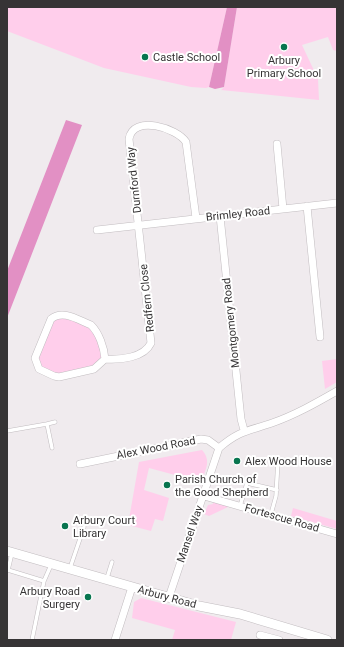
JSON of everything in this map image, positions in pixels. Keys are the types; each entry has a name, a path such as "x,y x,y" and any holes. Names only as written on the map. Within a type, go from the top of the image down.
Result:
{"street":[{"name":"Durnford Way","path":"139,225 130,139 132,130 137,126 146,124 174,132 184,138 186,142 196,218"},
{"path":"277,144 283,208"},
{"name":"Brimley Road","path":"97,230 337,203"},
{"path":"306,206 320,337"},
{"name":"Montgomery Road","path":"220,216 241,419 244,430"},
{"name":"Redfern Close","path":"105,359 117,360 139,354 146,351 151,343 139,225"},
{"path":"64,314 91,325 94,328 105,352 105,359 94,369 60,377 50,375 39,369 35,358 48,323 54,316 64,314"},
{"path":"219,448 229,439 244,430 278,420 337,391"},
{"name":"Alex Wood Road","path":"80,464 201,439 208,440 219,448"},
{"name":"Mansel Way","path":"169,597 219,448"},
{"name":"Fortescue Road","path":"204,496 337,534"},
{"name":"Arbury Road","path":"10,552 169,597 240,614 327,640"},
{"path":"115,640 132,587"},
{"path":"260,635 278,640"}],"lane":[{"path":"7,431 55,422"},
{"path":"47,424 52,448"},
{"path":"271,514 277,490 278,460"},
{"path":"240,506 247,482 277,490"},
{"path":"70,569 84,527"},
{"path":"10,552 8,570 44,581"},
{"path":"106,579 112,562"},
{"path":"32,640 44,581 51,564"}],"shaded area":[{"name":"Castle School","path":"7,7 227,7 209,87 206,88 191,87 104,68 7,31"},
{"path":"227,7 237,7 224,87 215,89 209,87"},
{"name":"Arbury Primary School","path":"237,7 337,7 337,51 333,50 328,37 302,45 318,79 319,100 221,90 224,87"},
{"path":"66,120 82,125 7,318 7,271"},
{"path":"57,318 77,322 89,327 96,334 102,351 102,356 97,364 63,373 44,370 39,358 51,322"},
{"path":"337,359 337,382 325,389 322,361"},
{"path":"202,450 207,458 207,466 201,482 149,468 144,490 169,498 163,521 155,519 151,531 128,525 139,462"},
{"path":"213,501 228,505 228,507 209,516 204,514 208,505 213,504"},
{"path":"293,508 337,521 337,529 291,516"},
{"path":"141,598 236,622 231,640 172,640 175,630 132,618 134,602"}],"place":[{"name":"Arbury Primary School","path":"284,47"},
{"name":"Castle School","path":"145,57"},
{"name":"Alex Wood House","path":"237,461"},
{"name":"Parish Church of the Good Shepherd","path":"167,485"},
{"name":"Arbury Court Library","path":"65,526"},
{"name":"Arbury Road Surgery","path":"88,597"}]}
